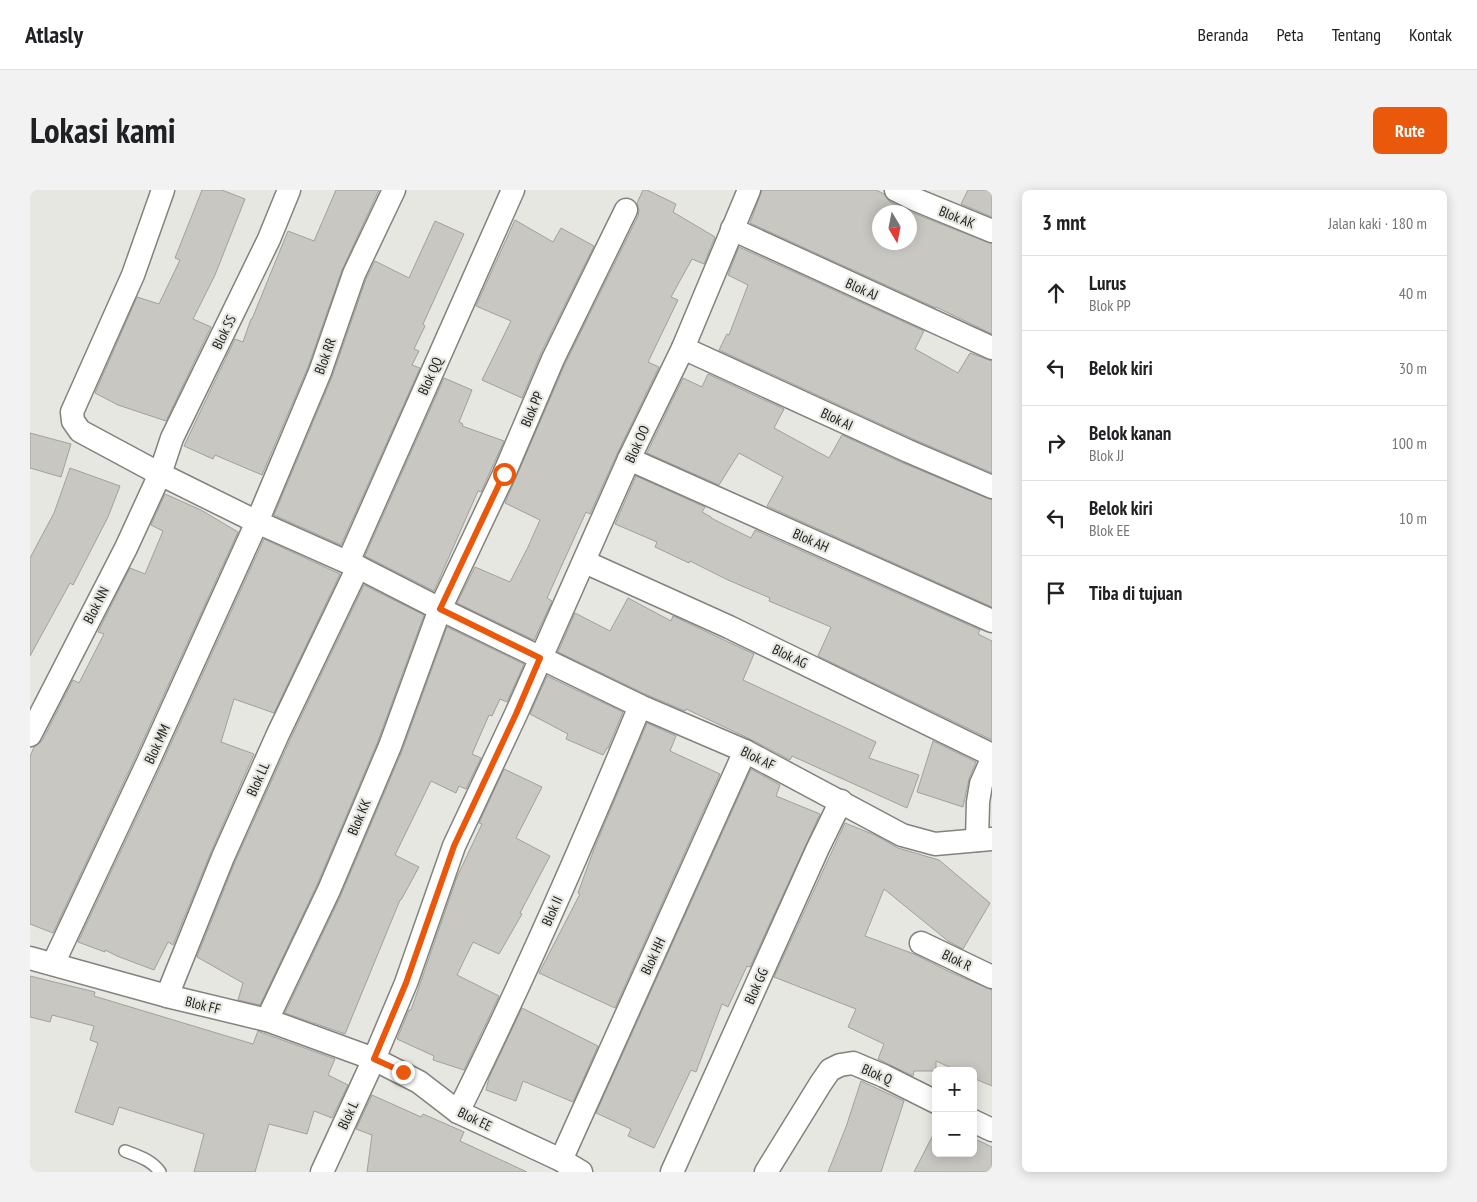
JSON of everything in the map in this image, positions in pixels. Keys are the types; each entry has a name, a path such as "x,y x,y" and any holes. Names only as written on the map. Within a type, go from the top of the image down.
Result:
{"street":[{"name":"Blok AF","path":"163,190 132,275 72,412 73,420 80,431 160,474 257,522 353,564 440,609 640,706 745,751 902,835 935,844 985,839"},
{"name":"Blok SS","path":"160,474 172,438 269,239 289,190"},
{"name":"Blok RR","path":"257,522 320,372 354,274 394,190"},
{"name":"Blok QQ","path":"353,564 512,190"},
{"name":"Blok OO","path":"540,658 585,562 629,459 683,348 749,190"},
{"name":"Blok AK","path":"896,190 992,231"},
{"name":"Blok PP","path":"440,609 504,474 553,359 626,210"},
{"name":"Blok AJ","path":"732,229 992,348"},
{"name":"Blok AI","path":"683,348 992,488"},
{"name":"Blok AH","path":"629,459 992,621"},
{"name":"Blok NN","path":"30,735 126,548 160,474"},
{"name":"Blok MM","path":"54,964 257,522"},
{"name":"Blok AG","path":"585,562 729,627 992,755"},
{"name":"Blok LL","path":"167,996 223,857 353,564"},
{"name":"Blok KK","path":"267,1020 329,890 390,746 440,609"},
{"name":"Blok L","path":"322,1172 374,1059 406,983 454,846 540,658"},
{"name":"Blok II","path":"458,1112 507,1012 597,810 640,706"},
{"name":"Blok HH","path":"561,1160 745,751"},
{"path":"985,839 978,802 981,784 992,759"},
{"name":"Blok GG","path":"672,1172 841,801"},
{"name":"Blok R","path":"921,943 992,977"},
{"name":"Blok FF","path":"30,958 167,996 267,1020 374,1059"},
{"name":"Blok EE","path":"374,1059 419,1082 458,1112 561,1160 581,1172"},
{"name":"Blok Q","path":"768,1171 820,1083 830,1070 840,1065 853,1063 932,1100"},
{"path":"977,1123 992,1130"}],"lane":[{"path":"124,1151 153,1164 160,1172"}],"building":[{"path":"202,190 222,190 245,199 215,275 193,319 211,327 166,421 118,405 95,393 137,297 159,304 180,260 175,258"},
{"path":"336,190 379,190 342,270 308,367 262,475 215,455 213,459 184,446 235,339 243,342 288,231 314,241"},
{"path":"643,190 647,190 676,204 673,212 715,237 704,264 692,259 671,297 678,300 648,362 659,367 590,514 586,512 547,598 552,601 534,640 457,603 475,567 510,582 528,547 540,520 505,503 565,364 638,216 637,203"},
{"path":"762,190 876,190 884,194 890,202 896,205 872,205 872,250 917,250 917,215 992,244 992,334 750,223"},
{"path":"968,190 992,190 992,217 961,204"},
{"path":"515,220 553,242 561,228 594,246 541,353 522,398 482,380 511,321 476,306"},
{"path":"435,221 464,234 423,324 425,326 414,349 419,351 412,365 420,368 341,545 274,515 332,377 366,279 375,261 409,278"},
{"path":"739,247 924,331 915,349 958,373 970,353 992,361 992,473 719,350 727,334 729,335 748,285 728,275"},
{"path":"708,374 784,409 774,428 829,458 842,435 992,500 992,607 767,506 783,477 739,453 719,485 647,453 683,378 702,387"},
{"path":"444,378 472,390 459,422 463,424 462,426 504,441 481,492 478,491 434,591 365,556"},
{"path":"30,433 71,444 61,477 30,468"},
{"path":"70,468 120,486 108,517 73,585 70,583 30,656 30,558 54,513"},
{"path":"636,476 705,507 702,512 751,538 755,530 980,630 978,634 992,641 992,740 818,656 831,627 769,601 770,598 655,547 657,542 615,524"},
{"path":"165,494 201,510 238,532 53,933 30,924 30,757 34,747 42,741 73,680 79,683 104,634 98,632 130,568 145,574 163,531 151,525"},
{"path":"264,539 340,574 274,713 234,699 221,742 254,754 173,945 168,942 154,970 105,950 105,952 78,942 160,768"},
{"path":"364,585 424,615 378,741 317,885 260,1005 238,1000 243,983 197,957 235,862 290,740"},
{"path":"628,598 671,621 673,616 754,654 743,680 876,742 869,758 919,775 907,808 792,756 790,760 686,709 685,711 645,694 558,652 575,613 610,631"},
{"path":"447,627 524,664 507,702 500,699 492,716 489,715 472,754 481,758 466,789 459,786 456,793 431,781 395,855 419,867 400,900 345,1034 285,1013 341,895 402,751"},
{"path":"547,676 623,712 608,748 603,755 566,739 568,734 530,714"},
{"path":"647,723 676,736 670,751 720,774 615,1008 539,973 580,894 578,893 594,849"},
{"path":"933,741 976,762 969,779 963,807 917,792"},
{"path":"504,769 542,787 516,838 550,856 520,913 522,914 499,954 473,942 457,975 499,996 464,1070 433,1060 434,1056 397,1039 409,1010 411,1010 457,877 482,824 479,823"},
{"path":"751,769 780,785 776,796 820,814 750,967 747,966 728,1007 722,1004 696,1072 691,1070 654,1148 628,1136 631,1129 596,1113"},
{"path":"845,823 875,835 898,848 939,860 990,903 963,949 948,941 884,889 865,936 914,954 992,990 992,1086 977,1080 977,1067 949,1067 936,1061 936,1067 932,1067 932,1071 914,1071 913,1076 878,1059 884,1044 848,1027 856,1009 774,977"},
{"path":"30,976 95,992 94,996 253,1044 258,1031 335,1059 328,1075 348,1085 332,1118 314,1111 307,1134 269,1124 255,1172 194,1172 204,1134 119,1107 113,1125 75,1112 98,1043 90,1040 94,1026 52,1015 50,1022 30,1017"},
{"path":"522,1008 598,1046 573,1102 523,1081 516,1101 486,1090 489,1078"},
{"path":"861,1081 904,1101 881,1172 828,1172 846,1127"},
{"path":"372,1095 421,1117 423,1114 464,1132 460,1141 527,1172 367,1172 372,1135 356,1129"},
{"path":"932,1137 932,1157 977,1157 977,1140 992,1147 992,1172 914,1172"}],"route":[{"path":"403,1072 374,1059 406,983 454,846 540,658 440,609 504,474"}]}
